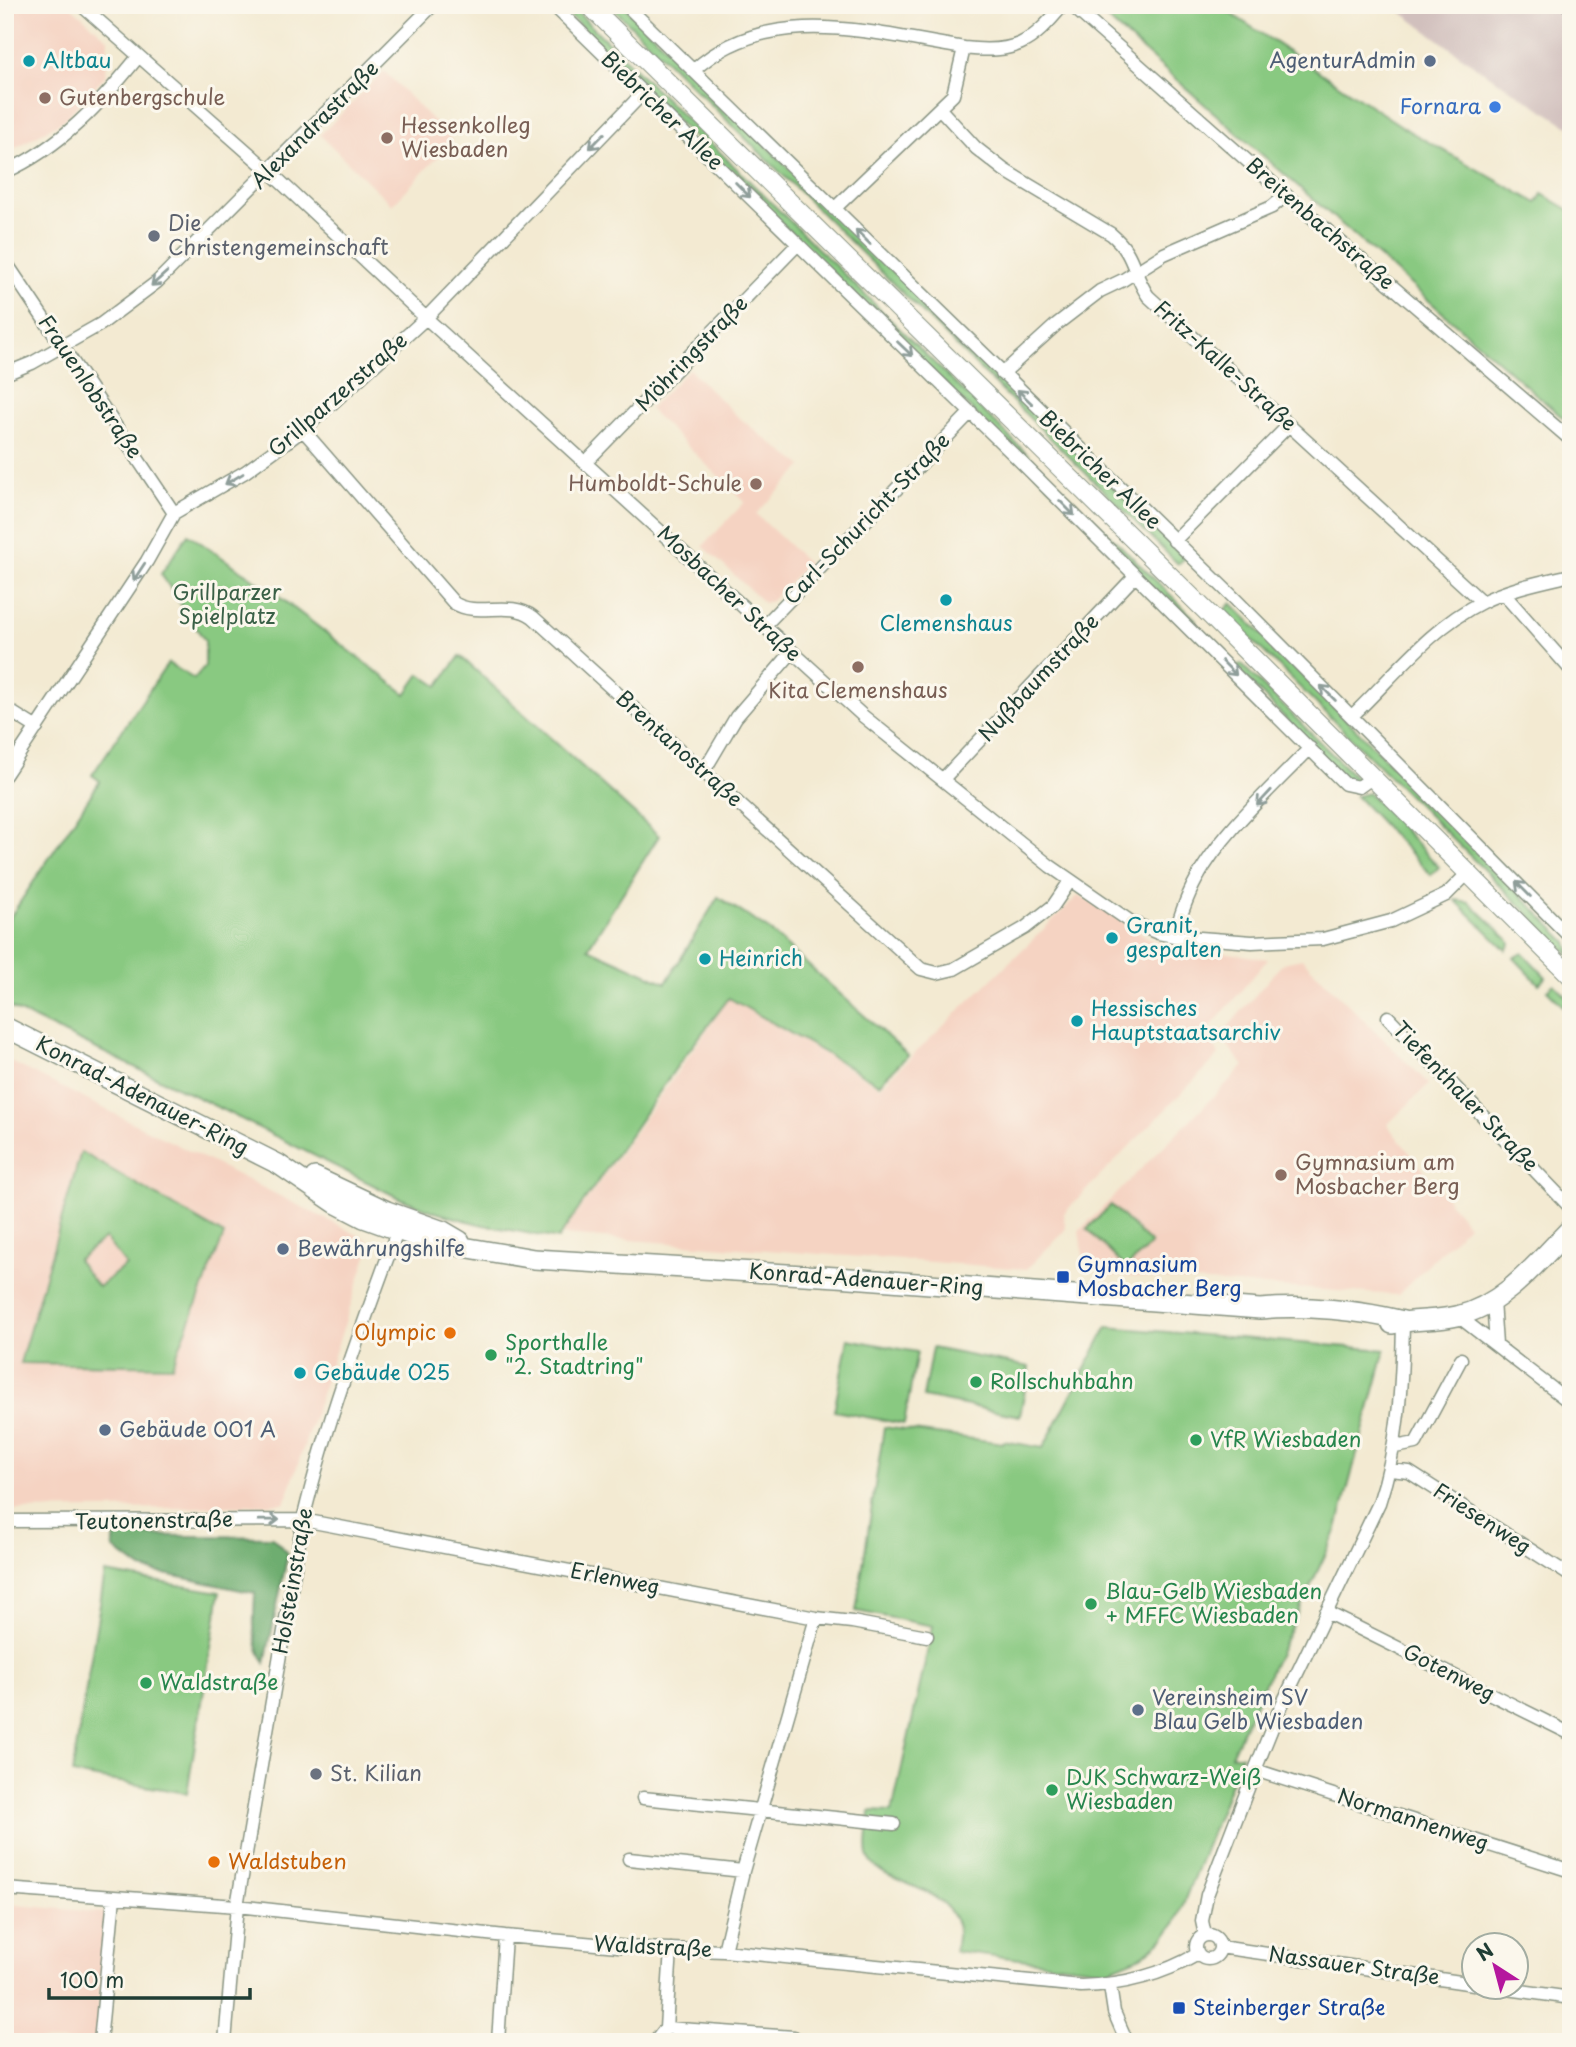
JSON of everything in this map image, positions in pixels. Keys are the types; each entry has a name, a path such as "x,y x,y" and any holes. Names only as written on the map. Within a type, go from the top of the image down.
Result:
{"main road":[{"name":"Biebricher Allee","path":"589,5 1373,777 1571,976"},
{"name":"Konrad-Adenauer-Ring","path":"5,1027 278,1164 335,1203 365,1218 400,1224 428,1241 554,1261 837,1277 1260,1309 1282,1316 1372,1326 1458,1316 1493,1301 1571,1228"}],"street":[{"name":"Mosbacher Straße","path":"81,5 269,171 426,318 863,716 1070,881 1131,922 1158,933 1174,936 1261,942 1323,939 1391,921 1446,895 1467,874"},
{"name":"Alexandrastraße","path":"5,374 63,346 115,315 157,282 433,5"},
{"name":"Biebricher Allee","path":"554,5 971,412 1345,784 1359,787 1373,777"},
{"name":"Biebricher Allee","path":"626,5 1352,716 1571,938"},
{"path":"694,71 709,57 732,44 776,31 811,26 994,51 1016,46 1043,28 1063,5"},
{"name":"Breitenbachstraße","path":"1071,5 1286,195 1571,440"},
{"path":"834,208 940,109 955,91 964,48"},
{"path":"5,172 34,157 75,126 109,93 138,57"},
{"name":"Grillparzerstraße","path":"174,513 245,472 303,430 426,318 644,92"},
{"name":"Fritz-Kalle-Straße","path":"940,109 963,135 995,163 1121,243 1130,254 1135,272 1148,296 1482,602"},
{"path":"1002,374 1079,306 1100,291 1164,254 1272,207 1286,195"},
{"name":"Möhringstraße","path":"586,462 797,245"},
{"name":"Frauenlobstraße","path":"5,261 174,513"},
{"name":"Carl-Schuricht-Straße","path":"764,626 971,412"},
{"path":"1174,541 1289,425"},
{"name":"Brentanostraße","path":"303,430 454,603 466,609 517,608 528,613 914,965 929,973 954,969 1025,928 1053,906 1070,881"},
{"path":"5,775 153,551 174,513"},
{"path":"1352,716 1444,627 1482,602 1503,593 1571,575"},
{"name":"Nußbaumstraße","path":"943,779 1135,576"},
{"path":"1503,593 1571,670"},
{"path":"704,771 736,717 792,652"},
{"path":"5,708 37,728"},
{"path":"1174,936 1186,900 1207,861 1224,839 1310,748"},
{"name":"Tiefenthaler Straße","path":"1388,1017 1571,1208"},
{"name":"Holsteinstraße","path":"225,2042 237,1906 303,1520 338,1400 400,1224"},
{"path":"1493,1301 1496,1345"},
{"path":"1458,1316 1571,1403"},
{"path":"1205,1935 1202,1921 1208,1895 1255,1770 1278,1713 1379,1503 1390,1470 1395,1447 1403,1321"},
{"path":"1395,1447 1416,1443 1461,1359"},
{"name":"Friesenweg","path":"1390,1470 1409,1472 1571,1576"},
{"name":"Teutonenstraße","path":"5,1521 303,1520"},
{"name":"Erlenweg","path":"303,1520 817,1618 927,1636"},
{"name":"Gotenweg","path":"1326,1612 1571,1734"},
{"path":"724,1951 760,1809 817,1618"},
{"name":"Normannenweg","path":"1255,1770 1571,1871"},
{"path":"643,1798 894,1824"},
{"path":"629,1859 743,1871"},
{"name":"Waldstraße","path":"5,1889 237,1906 505,1936 641,1948 724,1951 1081,1986 1125,1983 1198,1954"},
{"path":"100,2042 114,1897"},
{"path":"1205,1935 1216,1937 1226,1948 1211,1958 1204,1958 1198,1954 1196,1942 1205,1935"},
{"path":"498,2042 505,1936"},
{"name":"Nassauer Straße","path":"1226,1948 1460,1982"},
{"path":"655,2042 666,2028 671,1949"},
{"path":"1110,1986 1114,2012 1127,2042"},
{"path":"1530,1992 1571,1998"},
{"path":"666,2028 794,2037"}],"shaded area":[{"name":"Gutenbergschule","path":"5,5 69,5 108,39 106,75 64,120 5,154"},
{"path":"1391,5 1571,5 1571,128 1475,66"},
{"name":"Hessenkolleg Wiesbaden","path":"384,71 453,141 392,205 320,135"},
{"name":"Humboldt-Schule","path":"689,369 736,415 803,466 756,514 808,563 771,601 764,603 703,546 745,502 649,409"},
{"path":"1079,895 1155,942 1268,959 1207,1031 1219,1055 1063,1214 1066,1229 1027,1269 562,1235 729,999 880,1087"},
{"name":"Gymnasium am Mosbacher Berg","path":"1302,959 1429,1084 1387,1125 1468,1225 1398,1295 1105,1275 1104,1268 1085,1268 1079,1231 1244,1066 1220,1036 1283,963"},
{"path":"5,1059 368,1240 370,1247 285,1503 182,1508 5,1510"},
{"path":"5,1904 107,1913 95,2042 5,2041"}],"green space":[{"path":"559,5 570,5 1196,620 1191,625"},
{"path":"610,5 623,5 1185,558 1178,564"},
{"path":"1091,5 1218,5 1409,131 1537,203 1542,194 1571,211 1571,425"},
{"name":"Grillparzer Spielplatz","path":"188,534 278,596 406,694 420,674 438,686 460,656 659,836 588,948 666,983 718,897 769,930 908,1055 879,1084 729,998 678,1065 558,1239 479,1224 438,1213 399,1198 5,1005 5,925 100,781 92,775 168,663 194,679 205,666 205,641 161,574"},
{"path":"1231,603 1567,942 1571,956 1246,634 1225,610"},
{"path":"1241,664 1360,782 1348,782 1236,668"},
{"path":"1369,793 1439,867 1431,875 1356,796"},
{"path":"1455,900 1469,902 1508,939 1510,944 1506,950"},
{"path":"1523,953 1546,977 1539,984 1514,958"},
{"path":"1554,984 1571,1001 1571,1014 1547,990"},
{"path":"81,1152 224,1235 172,1366 20,1363","holes":["105,1238 126,1265 98,1287 77,1260"]},
{"path":"1111,1205 1151,1244 1126,1268 1087,1229"},
{"path":"1107,1327 1385,1350 1336,1532 1231,1755 1242,1755 1176,1922 1163,1939 1142,1956 1108,1970 955,1951 958,1927 949,1910 938,1899 883,1873 874,1865 867,1850 870,1811 892,1812 933,1626 856,1611 884,1427 1043,1448"},
{"path":"848,1339 917,1352 904,1424 834,1411"},
{"name":"Rollschuhbahn","path":"932,1348 1029,1367 1020,1416 923,1397"},
{"path":"115,1535 272,1537 288,1553 265,1663 255,1637 255,1593 141,1569 113,1548"},
{"name":"Waldstraße","path":"105,1573 220,1592 187,1793 72,1774"}],"railway":[{"path":"1561,5 1571,12"}],"place":[{"name":"Altbau","path":"29,61"},
{"name":"AgenturAdmin","path":"1430,61"},
{"name":"Gutenbergschule","path":"45,98"},
{"name":"Fornara","path":"1495,107"},
{"name":"Hessenkolleg Wiesbaden","path":"387,138"},
{"name":"Die Christengemeinschaft","path":"154,236"},
{"name":"Humboldt-Schule","path":"756,484"},
{"name":"Clemenshaus","path":"946,600"},
{"name":"Kita Clemenshaus","path":"858,667"},
{"name":"Granit, gespalten","path":"1112,938"},
{"name":"Heinrich","path":"705,959"},
{"name":"Hessisches Hauptstaatsarchiv","path":"1077,1021"},
{"name":"Gymnasium am Mosbacher Berg","path":"1281,1175"},
{"name":"Bewährungshilfe","path":"283,1249"},
{"name":"Gymnasium Mosbacher Berg","path":"1063,1277"},
{"name":"Olympic","path":"450,1333"},
{"name":"Sporthalle \"2. Stadtring\"","path":"491,1355"},
{"name":"Gebäude 025","path":"300,1373"},
{"name":"Rollschuhbahn","path":"976,1382"},
{"name":"Gebäude 001 A","path":"105,1430"},
{"name":"VfR Wiesbaden","path":"1196,1440"},
{"name":"Blau-Gelb Wiesbaden + MFFC Wiesbaden","path":"1091,1604"},
{"name":"Waldstraße","path":"146,1683"},
{"name":"Vereinsheim SV Blau Gelb Wiesbaden","path":"1138,1710"},
{"name":"St. Kilian","path":"316,1774"},
{"name":"DJK Schwarz-Weiß Wiesbaden","path":"1052,1790"},
{"name":"Waldstuben","path":"214,1862"},
{"name":"Steinberger Straße","path":"1179,2008"}]}
